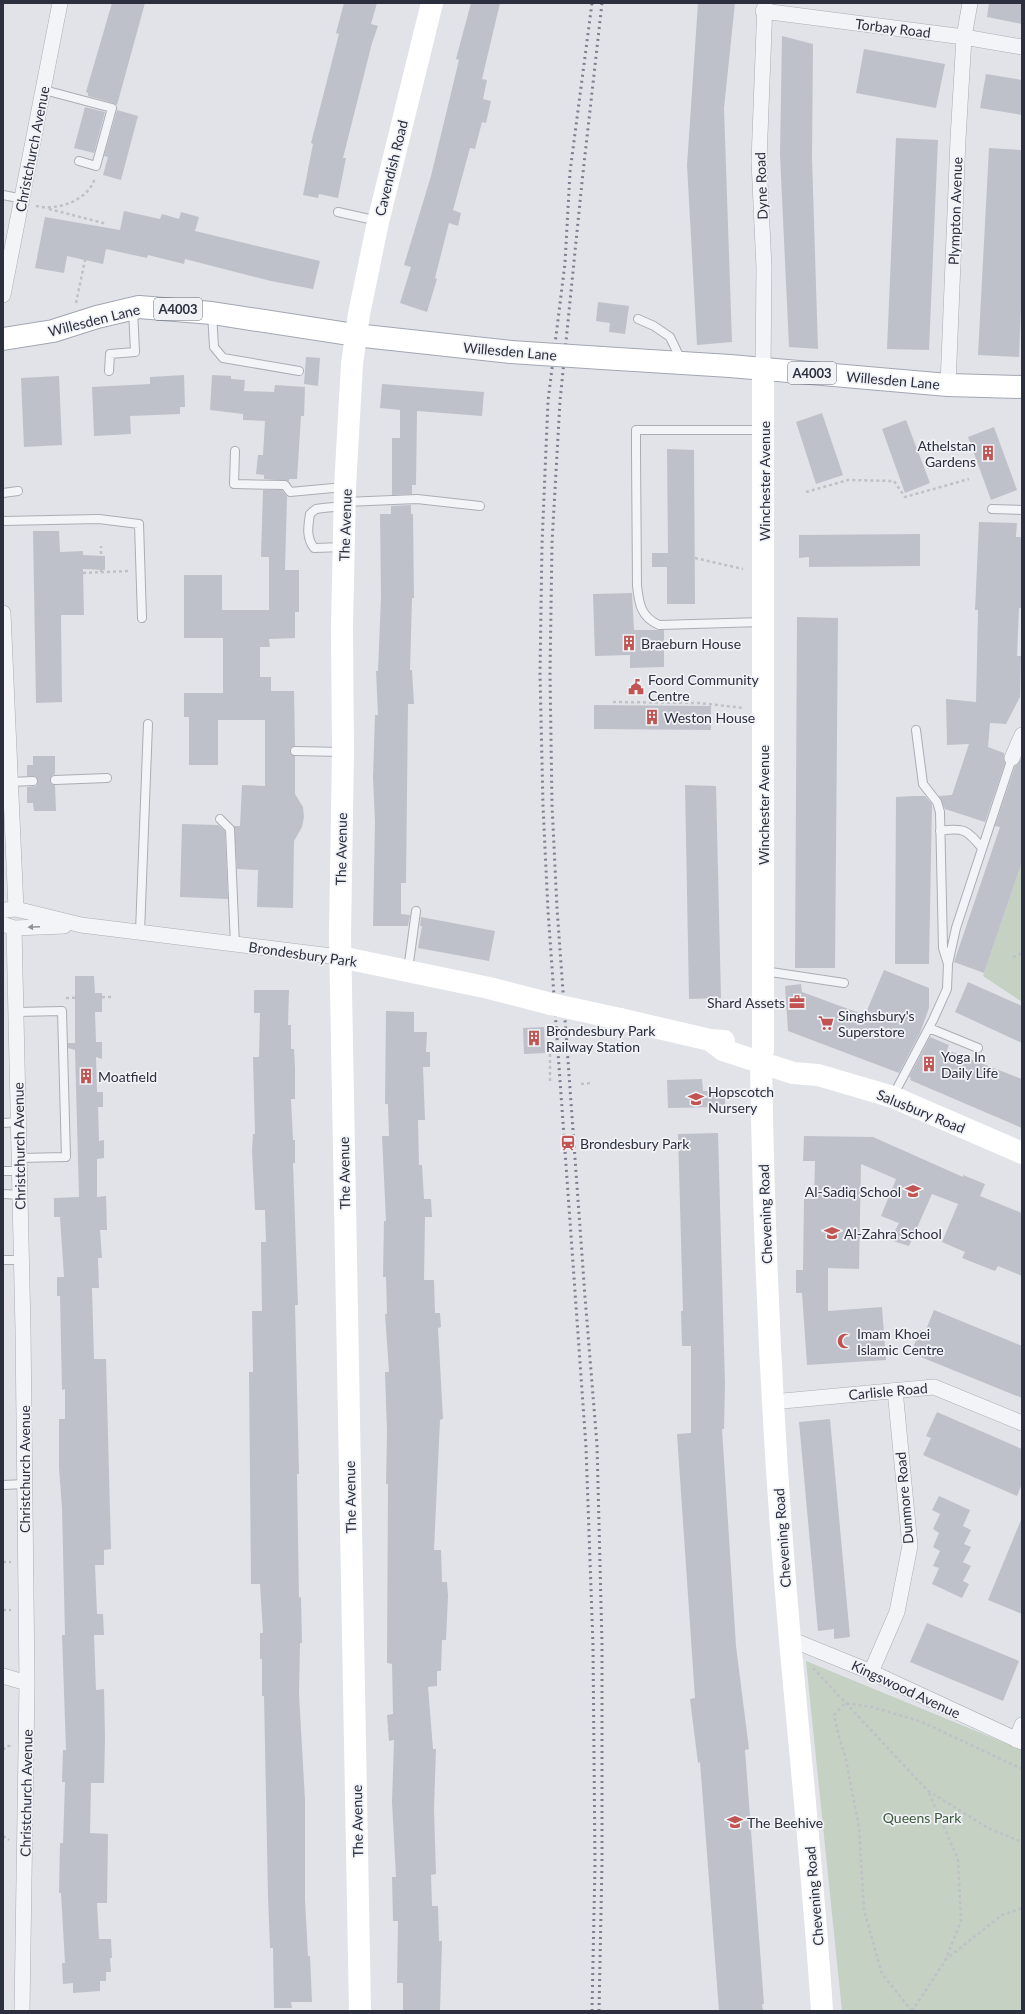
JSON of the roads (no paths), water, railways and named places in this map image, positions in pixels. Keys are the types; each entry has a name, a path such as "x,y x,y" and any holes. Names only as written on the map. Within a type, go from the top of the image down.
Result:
{"street":[{"name":"Christchurch Avenue","path":"3,295 60,3"},
{"name":"Cavendish Road","path":"356,335 378,222 432,3"},
{"name":"Plympton Avenue","path":"948,385 958,139 964,37 970,3"},
{"name":"Torbay Road","path":"764,7 1022,47"},
{"name":"Dyne Road","path":"763,368 764,268 759,161 764,7"},
{"name":"Willesden Lane","path":"3,339 53,331 133,309 171,308 356,335 511,352 763,368 948,385 1022,387"},
{"name":"The Avenue","path":"356,335 345,498 342,628 343,752 340,957 360,2011"},
{"name":"Winchester Avenue","path":"762,1057 763,368"},
{"path":"3,613 6,710 11,782 10,909"},
{"path":"1012,758 1022,735"},
{"name":"Brondesbury Park","path":"10,909 81,925 340,957 488,988 532,1000 710,1040 723,1050 762,1057"},
{"name":"Brondesbury Park","path":"9,926 81,925"},
{"name":"Christchurch Avenue","path":"9,926 16,1012 25,1484 27,1683 22,2011"},
{"name":"Salusbury Road","path":"762,1057 799,1075 818,1075 892,1097 1022,1153"},
{"name":"Chevening Road","path":"762,1057 765,1239 772,1402 790,1639 816,1916 822,2011"},
{"name":"Carlisle Road","path":"772,1402 934,1387 1022,1423"},
{"name":"Dunmore Road","path":"871,1672 897,1612 910,1546 895,1390"},
{"name":"Kingswood Avenue","path":"790,1639 871,1672 1019,1741"},
{"path":"3,1676 27,1683"},
{"path":"1019,1741 1022,1725"}],"lane":[{"path":"44,90 112,108 96,166 79,161"},
{"path":"3,195 22,201"},
{"path":"338,212 378,222"},
{"path":"109,371 110,354 135,352 133,309"},
{"path":"212,313 214,347 223,358 299,371"},
{"path":"638,319 654,326 670,337 682,363"},
{"path":"762,622 659,625 651,621 642,611 637,586 636,430 764,430"},
{"path":"235,451 234,484 285,485 290,492 345,498 417,499 480,506"},
{"path":"3,493 18,491"},
{"path":"344,547 314,548 310,541 308,528 310,514 345,498"},
{"path":"992,509 1022,510"},
{"path":"3,521 99,519 139,524 142,618"},
{"path":"140,932 148,724"},
{"path":"916,730 924,784 938,802 943,948 948,964"},
{"path":"295,752 343,752"},
{"path":"892,1097 929,1028 947,989 948,964 956,928 1012,758"},
{"path":"55,780 107,778"},
{"path":"11,782 33,781"},
{"path":"220,819 230,829 235,945"},
{"path":"940,831 958,828 970,834 982,848"},
{"path":"408,972 416,911"},
{"path":"763,970 844,983"},
{"path":"3,1171 19,1164 66,1156 62,1011 16,1012"},
{"path":"929,1028 978,1048"},
{"path":"3,1122 18,1122"},
{"path":"3,1194 20,1195"},
{"path":"3,1260 21,1260"},
{"path":"3,1485 25,1484"}],"railway":[{"path":"592,3 570,172 565,263 548,401 542,544 540,674 543,806 548,911 586,1447 593,1646 595,1864 592,2011"},
{"path":"599,2011 602,1863 602,1644 597,1445 557,908 552,805 550,673 552,543 560,401 602,3"}],"place":[{"name":"Athelstan Gardens","path":"988,453"},
{"name":"Braeburn House","path":"629,643"},
{"name":"Foord Community Centre","path":"636,687"},
{"name":"Weston House","path":"652,717"},
{"name":"Shard Assets","path":"797,1002"},
{"name":"Singhsbury's Superstore","path":"826,1023"},
{"name":"Brondesbury Park Railway Station","path":"534,1038"},
{"name":"Yoga In Daily Life","path":"929,1064"},
{"name":"Moatfield","path":"86,1076"},
{"name":"Hopscotch Nursery","path":"696,1099"},
{"name":"Brondesbury Park","path":"568,1143"},
{"name":"Al-Sadiq School","path":"913,1191"},
{"name":"Al-Zahra School","path":"832,1233"},
{"name":"Imam Khoei Islamic Centre","path":"845,1341"},
{"name":"The Beehive","path":"735,1822"}],"park label":[{"name":"Queens Park","path":"922,1817"}]}
